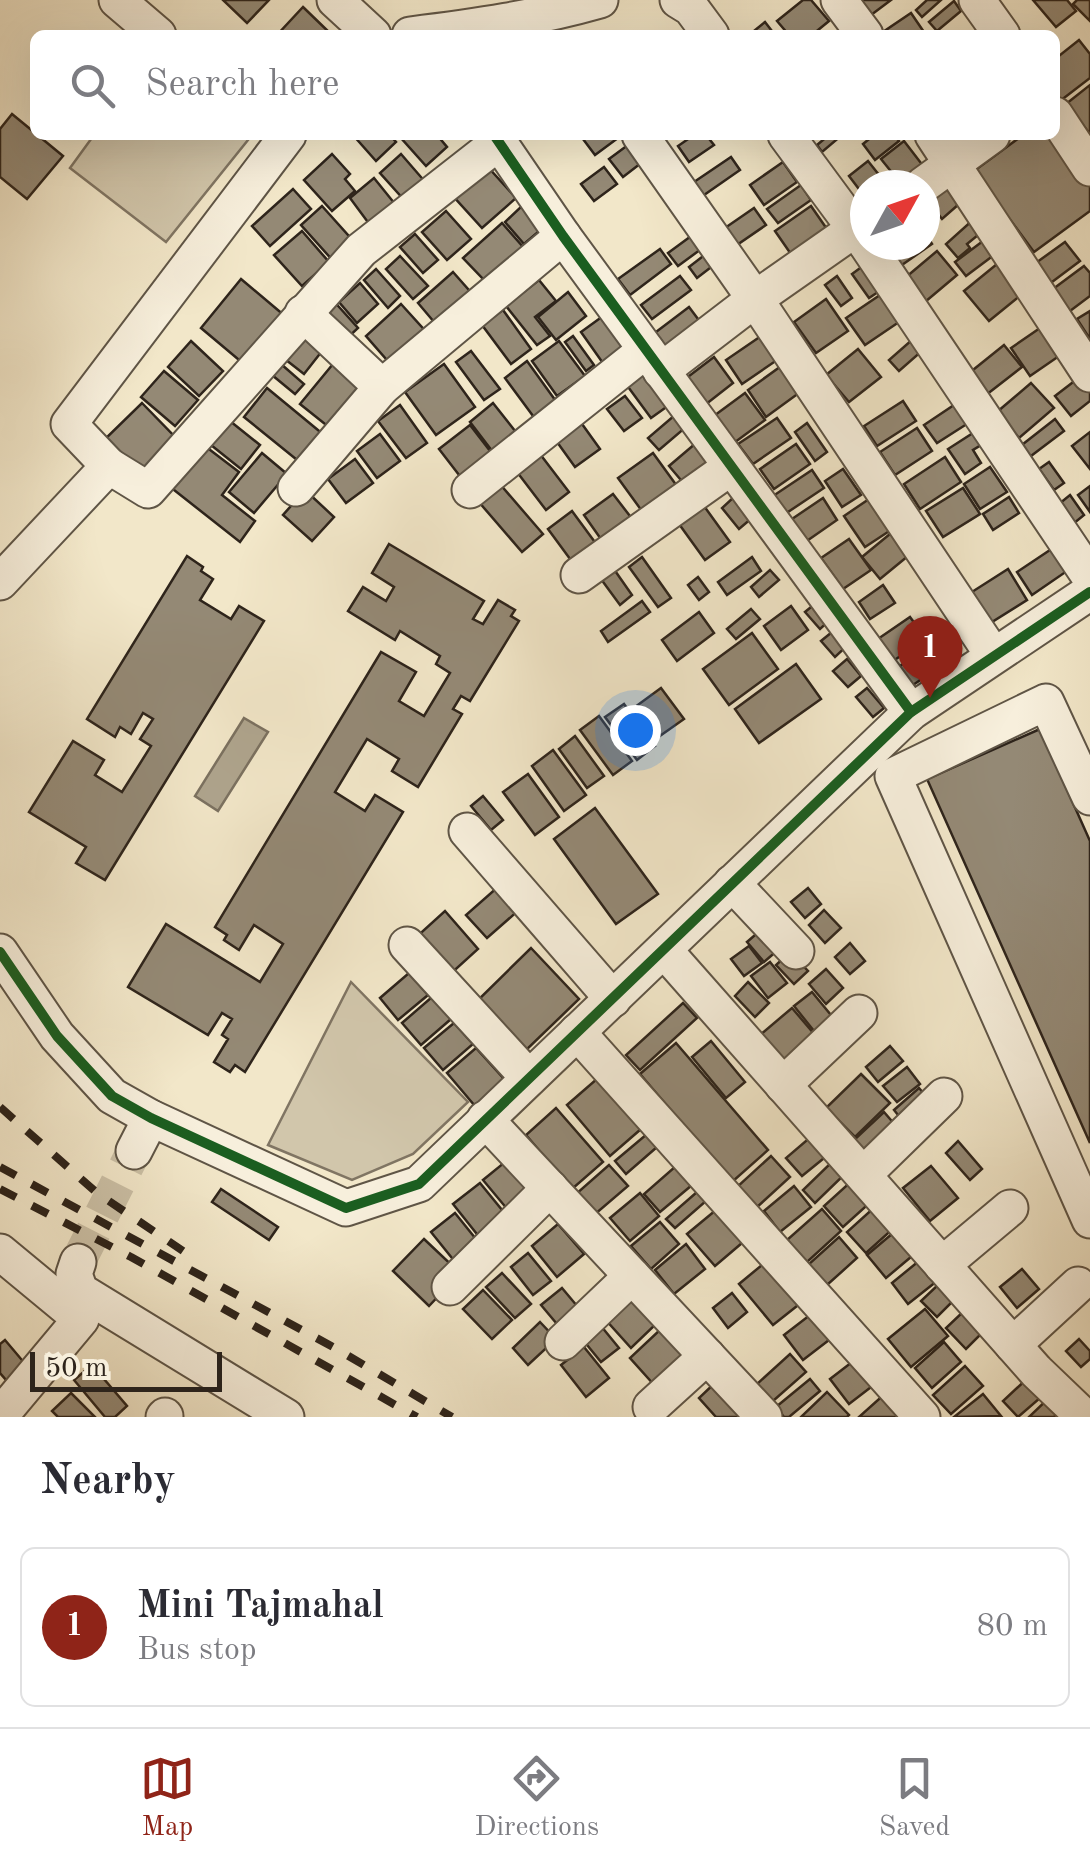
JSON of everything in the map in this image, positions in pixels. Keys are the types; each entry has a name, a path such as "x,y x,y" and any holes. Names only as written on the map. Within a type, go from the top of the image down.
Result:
{"street":[{"path":"117,0 152,30"},
{"path":"335,0 368,30"},
{"path":"457,30 557,16 600,0"},
{"path":"678,0 691,8 707,30"},
{"path":"839,0 861,30"},
{"path":"978,0 999,30"},
{"path":"1060,123 1090,168"},
{"path":"280,140 69,424 109,466 148,490 360,250 496,140"},
{"path":"498,140 562,236 911,712"},
{"path":"643,140 992,655"},
{"path":"790,140 850,217"},
{"path":"936,140 1090,374"},
{"path":"940,174 986,140"},
{"path":"296,488 382,387 562,236"},
{"path":"470,490 654,360 850,242"},
{"path":"880,260 1090,577"},
{"path":"304,313 382,387"},
{"path":"0,582 109,466"},
{"path":"580,575 732,468"},
{"path":"0,952 56,1036 112,1096 151,1118 346,1208 419,1184 911,712 1090,592"},
{"path":"1090,797 1046,702 893,776 1090,1220"},
{"path":"467,831 612,998"},
{"path":"732,883 796,951"},
{"path":"407,944 529,1078"},
{"path":"664,950 1013,1345 1084,1417"},
{"path":"783,1084 859,1013"},
{"path":"577,1032 922,1417"},
{"path":"864,1174 944,1096"},
{"path":"134,1151 151,1118"},
{"path":"485,1119 764,1417"},
{"path":"450,1287 550,1188"},
{"path":"942,1265 1010,1208"},
{"path":"0,1252 80,1320 0,1416"},
{"path":"33,1279 76,1268 80,1291 286,1417"},
{"path":"563,1342 632,1276"},
{"path":"1013,1345 1078,1284"},
{"path":"651,1407 707,1356"}],"shaded area":[{"path":"90,140 248,140 166,242 70,168"},
{"path":"244,718 268,732 218,811 195,796"},
{"path":"351,982 468,1102 413,1154 352,1180 268,1145"}],"building":[{"path":"223,0 269,0 247,23"},
{"path":"803,0 811,0 829,21 818,30 785,30 777,21"},
{"path":"853,0 891,0 867,18"},
{"path":"927,0 941,0 922,17 916,10"},
{"path":"1033,0 1067,0 1076,11 1056,27"},
{"path":"1090,0 1090,21 1073,4"},
{"path":"954,1 961,11 938,30 929,22"},
{"path":"303,7 327,30 282,30"},
{"path":"911,13 923,30 886,30"},
{"path":"765,22 771,30 755,30"},
{"path":"1079,40 1090,54 1090,78 1060,101 1060,55"},
{"path":"1090,85 1090,134 1066,104"},
{"path":"12,114 30,129 30,140 44,140 63,156 27,199 0,177 0,129"},
{"path":"357,140 394,140 376,161"},
{"path":"403,140 441,140 447,147 426,166"},
{"path":"584,140 615,140 595,155"},
{"path":"687,140 710,140 714,145 689,162 678,146"},
{"path":"823,140 836,140 822,152 817,145"},
{"path":"868,140 899,141 875,160 863,144"},
{"path":"1016,140 1059,140 1090,183 1090,211 1034,252 974,171"},
{"path":"904,141 924,167 890,170 881,159"},
{"path":"632,142 645,160 623,177 609,159"},
{"path":"332,154 350,174 345,179 355,191 332,211 304,180"},
{"path":"401,154 427,184 406,202 380,173"},
{"path":"731,157 740,170 704,195 694,182"},
{"path":"868,161 875,170 857,170"},
{"path":"783,162 797,182 764,205 750,185"},
{"path":"487,166 516,198 482,228 453,196"},
{"path":"604,167 617,184 594,201 581,184"},
{"path":"374,178 395,204 370,225 350,198"},
{"path":"943,183 959,204 942,219 940,216"},
{"path":"801,185 811,200 778,223 767,209"},
{"path":"293,189 311,209 270,246 252,226"},
{"path":"524,204 544,227 524,244 505,222"},
{"path":"322,206 356,244 335,263 301,225"},
{"path":"811,206 829,232 793,257 775,231"},
{"path":"754,208 766,225 734,247 722,230"},
{"path":"446,211 471,239 447,260 422,232"},
{"path":"975,218 981,239 978,235 967,244 970,248 958,258 946,244"},
{"path":"502,223 524,248 486,282 463,258"},
{"path":"302,231 329,262 302,286 274,255"},
{"path":"698,231 708,244 678,266 668,253"},
{"path":"415,234 438,260 423,273 400,247"},
{"path":"991,235 1002,249 966,276 955,262"},
{"path":"1065,242 1080,261 1048,285 1033,265"},
{"path":"660,249 671,264 630,295 618,279"},
{"path":"711,250 719,261 697,278 689,267"},
{"path":"940,255 957,275 925,302 905,278 926,260 940,260"},
{"path":"400,256 428,286 413,299 386,269"},
{"path":"867,263 884,288 869,298 852,274"},
{"path":"997,264 1022,294 989,321 964,291"},
{"path":"1084,266 1090,273 1090,296 1066,314 1049,292"},
{"path":"376,269 400,296 388,308 364,280"},
{"path":"453,272 475,297 440,329 418,303"},
{"path":"680,276 691,290 652,319 641,305"},
{"path":"837,276 852,298 841,306 825,285"},
{"path":"241,279 292,322 251,370 201,328"},
{"path":"539,280 556,301 535,317 550,336 537,345 506,306"},
{"path":"360,283 378,304 357,323 339,302"},
{"path":"568,292 586,316 556,340 538,317"},
{"path":"883,293 902,320 865,345 846,318"},
{"path":"330,297 358,328 340,345 312,313"},
{"path":"826,299 848,331 816,353 794,322"},
{"path":"401,304 429,335 393,367 366,336"},
{"path":"689,307 704,327 666,355 652,335"},
{"path":"503,310 531,349 511,364 482,325"},
{"path":"610,311 635,345 605,366 581,332"},
{"path":"1090,311 1090,339 1077,319"},
{"path":"1043,326 1062,354 1030,376 1011,348"},
{"path":"304,328 326,346 304,374 281,356"},
{"path":"764,334 780,358 742,384 726,360"},
{"path":"573,336 594,365 586,371 565,342"},
{"path":"913,339 923,350 899,371 889,360"},
{"path":"191,341 223,371 199,396 168,367"},
{"path":"559,341 585,376 557,396 532,361"},
{"path":"1004,345 1022,367 986,395 968,374"},
{"path":"858,349 881,377 849,402 826,375"},
{"path":"471,351 500,389 484,400 456,362"},
{"path":"714,357 733,383 696,412 676,386"},
{"path":"527,361 558,404 536,420 505,378"},
{"path":"281,364 304,384 295,394 272,375"},
{"path":"333,364 362,388 330,428 300,404"},
{"path":"444,364 475,407 436,435 405,392"},
{"path":"784,364 803,390 766,417 748,390"},
{"path":"643,365 672,403 651,418 623,380"},
{"path":"164,371 198,400 175,426 141,397"},
{"path":"1081,376 1090,388 1090,401 1071,416 1055,396"},
{"path":"1031,383 1054,408 1019,438 997,412"},
{"path":"267,388 330,440 307,468 244,417"},
{"path":"745,393 765,420 727,448 707,421"},
{"path":"625,396 642,418 624,431 607,409"},
{"path":"903,401 916,421 877,446 864,426"},
{"path":"142,403 178,440 138,479 102,442"},
{"path":"493,403 523,441 499,460 470,422"},
{"path":"957,403 970,422 937,443 924,425"},
{"path":"400,405 427,443 406,458 378,421"},
{"path":"675,415 686,427 659,450 648,438"},
{"path":"225,417 260,445 241,469 206,441"},
{"path":"577,417 600,449 575,467 552,435"},
{"path":"777,418 791,438 753,464 738,444"},
{"path":"1055,419 1064,431 1027,459 1018,448"},
{"path":"807,423 827,452 815,461 795,432"},
{"path":"470,425 497,460 466,484 439,449"},
{"path":"917,428 932,451 895,475 880,452"},
{"path":"1090,432 1090,469 1072,446"},
{"path":"973,433 981,445 973,450 981,463 965,474 948,449"},
{"path":"380,434 400,461 377,478 357,451"},
{"path":"201,443 239,472 222,495 255,521 240,542 169,486"},
{"path":"696,443 713,463 686,486 669,466"},
{"path":"796,444 810,464 774,489 760,469"},
{"path":"262,453 287,474 254,513 229,492"},
{"path":"653,453 682,493 647,518 618,478"},
{"path":"540,454 569,492 546,510 517,472"},
{"path":"945,457 961,482 920,509 904,484"},
{"path":"355,459 373,483 346,503 328,479"},
{"path":"1049,462 1064,483 1054,490 1039,469"},
{"path":"990,467 1007,492 980,509 964,484"},
{"path":"843,469 861,495 842,507 825,481"},
{"path":"812,470 824,488 782,516 770,498"},
{"path":"499,483 543,534 522,552 478,501"},
{"path":"1090,486 1090,512 1078,495"},
{"path":"963,488 980,514 943,537 926,511"},
{"path":"305,490 334,517 312,541 283,515"},
{"path":"613,494 633,520 603,542 584,515"},
{"path":"875,495 897,526 865,547 844,516"},
{"path":"1070,495 1084,515 1073,524 1059,504"},
{"path":"735,496 753,517 739,529 722,508"},
{"path":"1009,497 1019,513 993,530 983,514"},
{"path":"823,498 837,520 801,545 786,523"},
{"path":"704,506 730,542 705,560 679,524"},
{"path":"572,511 597,545 573,563 548,529"},
{"path":"896,529 914,551 880,579 862,557"},
{"path":"849,539 871,570 843,589 821,558"},
{"path":"389,544 484,601 473,619 483,624 498,600 515,610 511,616 519,621 470,701 461,696 453,709 462,714 418,787 392,771 399,759 367,739 335,792 365,811 375,795 403,812 245,1072 235,1065 230,1072 214,1062 228,1039 222,1035 232,1019 222,1013 208,1035 128,987 166,924 260,982 283,944 254,925 239,950 224,940 227,935 215,927 381,652 416,672 399,701 424,716 450,673 436,664 440,656 400,631 395,640 348,611 363,587 386,601 394,587 372,573"},
{"path":"1053,548 1067,571 1032,595 1017,572"},
{"path":"187,556 213,579 200,600 231,619 239,606 264,621 105,880 76,863 86,847 29,812 73,741 104,760 95,775 122,792 151,746 140,739 153,719 143,713 131,734 120,727 115,737 87,719"},
{"path":"642,557 671,598 658,607 629,567"},
{"path":"752,557 761,571 727,595 718,582"},
{"path":"611,565 632,595 620,605 598,575"},
{"path":"1008,569 1027,600 984,627 964,597"},
{"path":"770,570 779,580 759,597 751,587"},
{"path":"698,577 709,592 699,600 688,585"},
{"path":"883,585 895,603 870,619 859,602"},
{"path":"642,601 650,612 608,642 601,631"},
{"path":"816,603 831,619 820,629 805,612"},
{"path":"791,606 808,630 781,650 764,626"},
{"path":"751,609 760,619 736,639 727,629"},
{"path":"699,612 714,633 677,661 662,640"},
{"path":"910,617 926,639 887,665 872,643"},
{"path":"837,628 850,643 835,657 821,641"},
{"path":"752,633 778,669 729,705 703,669"},
{"path":"937,641 950,660 901,693 888,674"},
{"path":"847,659 861,676 848,687 833,671"},
{"path":"796,664 821,699 759,743 735,709"},
{"path":"661,688 684,719 657,738 635,707"},
{"path":"867,688 884,708 873,717 856,697"},
{"path":"624,704 655,746 637,760 605,717"},
{"path":"599,716 632,761 613,775 580,730"},
{"path":"1040,729 1090,841 1090,1143 927,779"},
{"path":"575,736 604,776 587,788 559,749"},
{"path":"553,750 586,795 564,811 532,766"},
{"path":"528,774 559,817 535,835 503,792"},
{"path":"483,796 503,820 491,830 471,806"},
{"path":"595,808 658,894 616,924 554,839"},
{"path":"499,886 520,909 487,938 466,915"},
{"path":"808,888 821,904 805,918 791,902"},
{"path":"824,910 841,928 825,943 809,925"},
{"path":"445,911 478,949 446,978 413,940"},
{"path":"762,929 779,949 764,962 747,942"},
{"path":"850,943 865,961 850,974 835,957"},
{"path":"749,946 762,963 744,976 731,959"},
{"path":"531,948 579,999 522,1054 474,1004"},
{"path":"790,952 808,971 794,984 776,965"},
{"path":"770,962 787,983 768,998 751,976"},
{"path":"826,969 843,988 826,1004 809,984"},
{"path":"409,973 428,995 398,1020 380,998"},
{"path":"748,982 769,1003 755,1017 735,996"},
{"path":"812,992 840,1026 822,1041 794,1006"},
{"path":"432,997 451,1019 421,1045 402,1023"},
{"path":"683,1003 697,1018 640,1070 626,1055"},
{"path":"792,1008 821,1042 783,1074 754,1040"},
{"path":"454,1023 473,1044 443,1070 424,1048"},
{"path":"711,1041 745,1082 726,1098 692,1057"},
{"path":"676,1043 768,1150 732,1182 640,1074"},
{"path":"890,1046 903,1061 878,1082 866,1067"},
{"path":"476,1048 505,1080 475,1106 447,1073"},
{"path":"907,1067 920,1084 897,1102 883,1086"},
{"path":"861,1074 890,1103 855,1137 826,1108"},
{"path":"598,1078 641,1129 610,1156 567,1105"},
{"path":"919,1088 932,1103 906,1125 894,1110"},
{"path":"556,1108 603,1162 572,1189 526,1135"},
{"path":"884,1112 902,1133 872,1160 854,1140"},
{"path":"647,1134 657,1147 626,1174 615,1161"},
{"path":"813,1135 829,1154 802,1176 786,1158"},
{"path":"958,1141 982,1169 970,1180 946,1153"},
{"path":"771,1156 790,1177 756,1208 737,1187"},
{"path":"510,1158 539,1194 513,1216 483,1180"},
{"path":"835,1159 847,1172 815,1203 803,1190"},
{"path":"609,1165 628,1186 594,1215 576,1194"},
{"path":"676,1166 692,1185 660,1212 644,1194"},
{"path":"931,1166 958,1198 930,1221 903,1188"},
{"path":"855,1178 874,1199 843,1227 824,1206"},
{"path":"480,1183 511,1221 484,1243 453,1204"},
{"path":"794,1186 811,1207 780,1232 764,1211"},
{"path":"221,1189 278,1227 269,1240 212,1202"},
{"path":"697,1192 706,1201 675,1228 666,1219"},
{"path":"640,1193 659,1216 630,1241 610,1218"},
{"path":"722,1205 749,1237 715,1266 687,1234"},
{"path":"877,1205 896,1226 866,1253 847,1232"},
{"path":"822,1209 841,1231 807,1262 787,1240"},
{"path":"455,1213 484,1249 460,1268 431,1232"},
{"path":"660,1222 679,1244 651,1269 631,1246"},
{"path":"558,1224 584,1254 557,1277 532,1246"},
{"path":"899,1228 918,1251 886,1278 867,1255"},
{"path":"839,1237 857,1258 827,1285 809,1264"},
{"path":"424,1239 460,1273 429,1306 393,1271"},
{"path":"686,1244 705,1269 674,1294 655,1270"},
{"path":"528,1253 551,1281 533,1295 511,1267"},
{"path":"925,1256 942,1277 908,1304 892,1283"},
{"path":"768,1260 802,1302 773,1325 739,1284"},
{"path":"1022,1269 1039,1289 1017,1308 1000,1287"},
{"path":"502,1273 531,1304 515,1318 486,1287"},
{"path":"940,1283 955,1299 937,1317 921,1301"},
{"path":"562,1288 583,1313 562,1330 541,1305"},
{"path":"483,1290 512,1320 492,1339 463,1309"},
{"path":"732,1293 747,1312 728,1328 713,1308"},
{"path":"630,1296 656,1324 631,1348 605,1319"},
{"path":"925,1309 948,1336 911,1367 888,1339"},
{"path":"966,1309 985,1330 966,1349 946,1328"},
{"path":"810,1315 829,1340 803,1360 784,1335"},
{"path":"540,1322 556,1339 528,1365 513,1348"},
{"path":"601,1326 619,1348 601,1362 583,1340"},
{"path":"662,1328 689,1356 656,1387 630,1358"},
{"path":"1079,1339 1090,1351 1090,1359 1081,1367 1066,1351"},
{"path":"5,1340 32,1372 13,1388 0,1373 0,1344"},
{"path":"944,1342 961,1362 932,1388 915,1368"},
{"path":"584,1347 609,1378 586,1397 561,1365"},
{"path":"790,1354 806,1372 773,1401 757,1384"},
{"path":"856,1359 875,1384 849,1404 830,1379"},
{"path":"92,1365 127,1406 115,1417 105,1417 74,1380"},
{"path":"965,1366 983,1386 951,1414 933,1395"},
{"path":"1031,1375 1047,1392 1018,1417 1003,1401"},
{"path":"719,1379 743,1417 716,1417 699,1398"},
{"path":"810,1379 820,1391 784,1417 776,1407"},
{"path":"888,1391 902,1417 859,1417"},
{"path":"827,1392 847,1417 801,1417"},
{"path":"71,1393 95,1417 58,1417 52,1411"},
{"path":"983,1394 1001,1416 954,1417"},
{"path":"1053,1394 1065,1406 1054,1417 1029,1417"}],"tunnel":[{"path":"78,1262 134,1151"}],"railway":[{"path":"0,1107 97,1193 183,1251"},
{"path":"0,1167 335,1348 452,1417"},
{"path":"0,1189 131,1257 417,1417"}],"cycle path":[{"path":"497,140 563,236 911,712"},
{"path":"0,952 57,1036 112,1096 151,1118 346,1208 419,1184 911,712 1090,592"}],"place":[{"name":"Mini Tajmahal","path":"930,698"}]}
